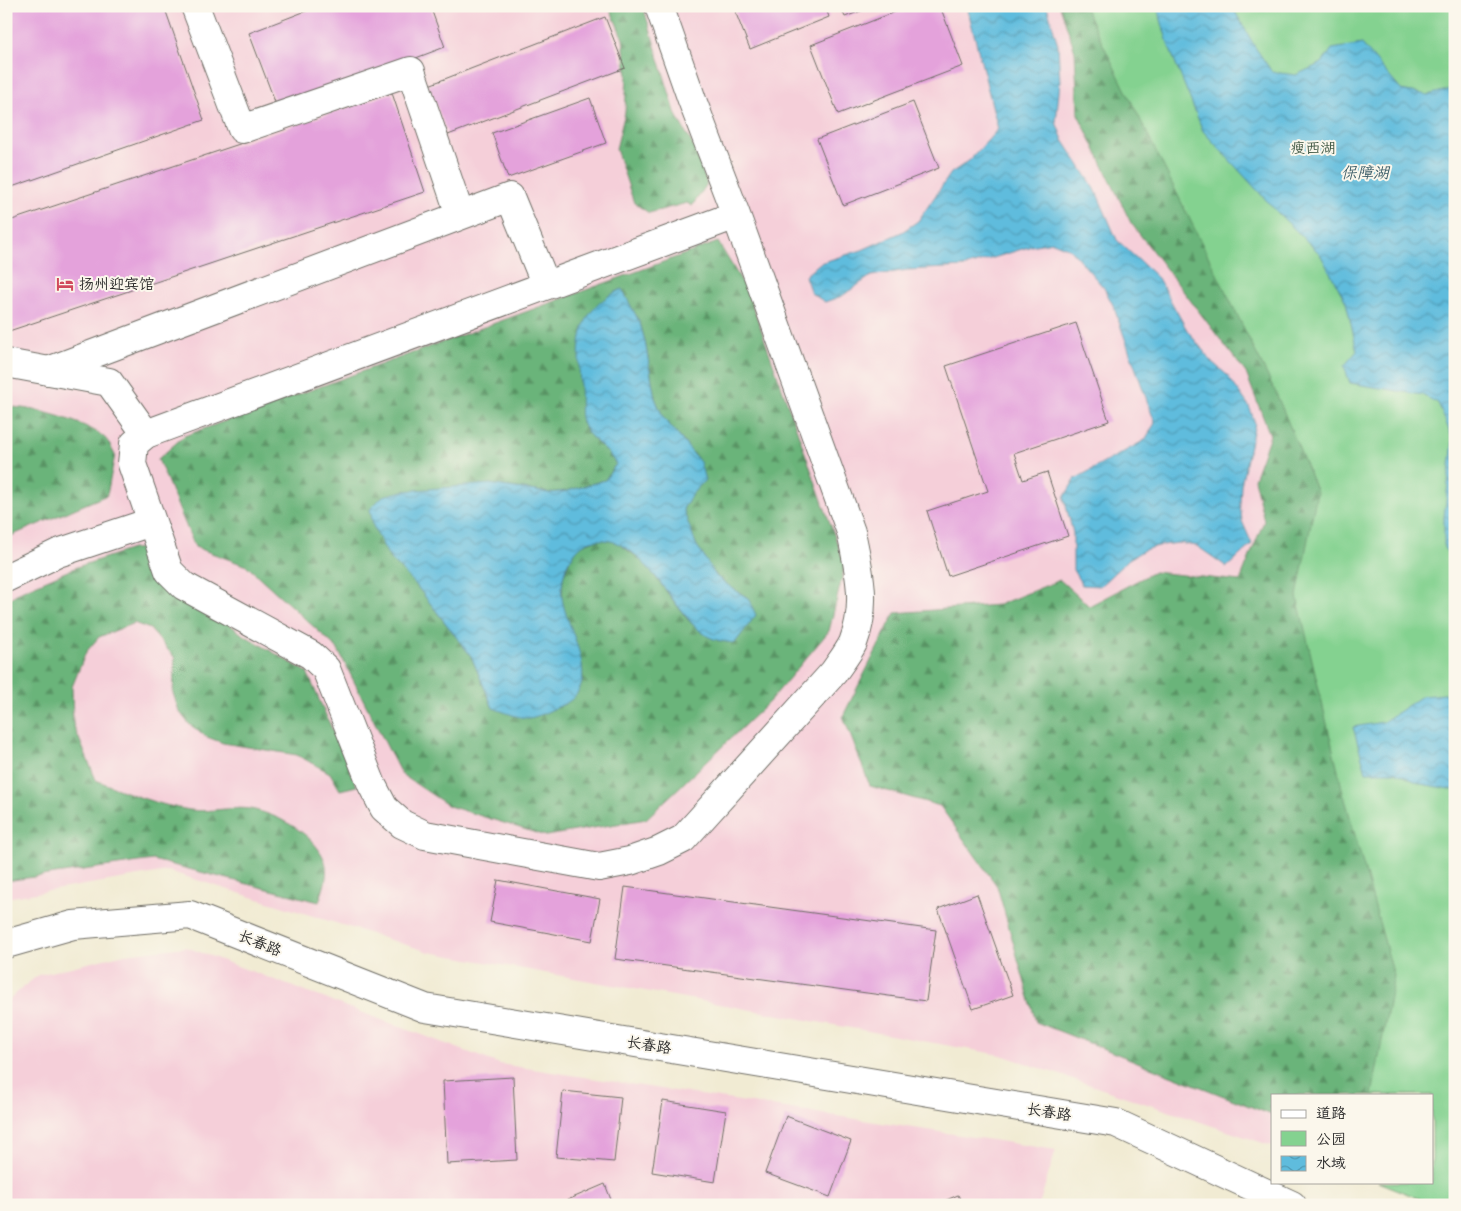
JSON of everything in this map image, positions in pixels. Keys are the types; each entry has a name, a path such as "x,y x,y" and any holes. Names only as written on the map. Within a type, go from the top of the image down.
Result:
{"street":[{"path":"195,6 242,130 412,71 460,216"},
{"path":"660,6 692,100 736,215 851,532 860,578 861,616 852,645 834,672 683,839 659,852 630,861 599,867 425,835 402,824 384,808 372,785 326,669 311,655 184,586 169,571 132,464 134,444 146,434 736,215"},
{"path":"48,371 510,197 546,285"},
{"path":"6,363 109,382 146,434"},
{"path":"6,578 58,553 151,522"},
{"name":"长春路","path":"6,944 73,924 190,915 425,1008 1116,1123 1292,1205"}],"shaded area":[{"name":"扬州迎宾馆","path":"6,6 1084,6 1276,393 1271,1146 1001,1055 429,952 168,871 6,898"},
{"path":"186,947 500,1064 1056,1150 1039,1205 6,1205 6,1002 38,975 125,954"}],"green space":[{"path":"609,6 643,6 676,115 694,147 707,184 692,206 687,203 649,213 634,203 616,149 625,112 627,75 623,39"},
{"path":"1060,6 1141,6 1311,274 1432,1094 1271,1094 1271,1115 1036,1022 997,886 940,806 870,786 843,716 895,613 998,605 1060,580 1089,606 1154,572 1240,581 1264,521 1254,479 1270,435 1246,373 1131,223 1078,114 1075,51"},
{"name":"瘦西湖","path":"1084,6 1455,6 1455,1205 1435,1205 1383,1184 1434,1184 1434,1094 1372,1094 1394,976 1342,788 1297,596 1317,492 1276,393"},
{"path":"718,242 747,290 845,565 829,631 770,701 646,819 546,836 449,806 401,774 337,648 247,566 195,547 158,459 184,436","holes":["621,290 640,323 655,398 663,417 688,447 705,480 692,494 683,509 692,535 700,552 716,575 727,585 748,598 719,641 701,632 688,620 644,562 615,541 598,539 579,546 570,560 563,577 562,597 493,708 471,656 416,585 389,557 490,484 549,493 567,491 605,480 616,464 606,450 592,438"]},
{"path":"6,407 29,409 58,416 85,426 105,438 115,455 107,495 6,538"},
{"path":"151,548 214,612 242,634 307,672 357,786 340,790 330,773 297,755 223,743 207,737 189,724 179,711 173,693 175,658 150,629 134,623 99,637 86,652 72,687 73,724 96,780 142,798 178,808 197,811 235,808 250,809 285,821 306,836 322,854 326,865 326,875 319,902 153,860 6,881 6,601 21,591 77,567 132,549"}],"water":[{"path":"967,6 1047,6 1058,45 1060,82 1056,122 1063,140 1095,189 1117,240 1158,278 1187,330 1212,362 1227,375 1249,406 1255,423 1241,485 1240,504 1242,521 1252,544 1227,567 1197,546 1179,543 1144,550 1129,559 1100,586 1082,585 1073,570 1073,533 1064,498 1075,479 1145,440 1155,423 1113,305 1104,288 1070,249 1053,242 1035,245 964,267 907,270 871,276 842,296 825,302 811,293 805,276 820,263 862,250 902,232 918,221 951,173 970,160 998,129"},
{"name":"保障湖","path":"1157,6 1232,6 1255,47 1272,72 1296,75 1322,63 1332,49 1362,44 1401,90 1428,95 1455,88 1455,562 1444,548 1444,517 1453,440 1438,403 1422,395 1350,383 1344,366 1357,351 1346,302 1320,254 1278,213 1203,131 1169,47"},
{"path":"622,289 640,323 655,398 663,417 700,462 705,480 692,494 683,509 696,544 716,576 748,598 756,615 735,643 712,638 700,631 689,620 655,576 629,550 614,542 594,540 586,543 577,550 569,561 562,587 565,611 581,658 583,673 581,687 573,698 558,707 529,718 521,717 493,708 471,656 416,585 389,557 373,526 370,509 383,496 403,491 490,484 549,493 567,491 605,480 616,464 589,434 581,419 580,343 588,318 595,307 607,297"},
{"path":"1455,693 1455,790 1421,784 1395,772 1366,772 1353,727 1383,722 1422,696"}],"building":[{"path":"6,6 164,6 204,120 6,189"},
{"path":"319,6 430,6 445,47 278,110 249,33"},
{"path":"733,6 825,6 829,17 750,49"},
{"path":"840,6 874,6 845,17"},
{"path":"910,6 940,6 963,66 838,114 811,45"},
{"path":"605,17 625,68 448,135 429,85"},
{"path":"392,93 425,192 6,332 6,222"},
{"path":"590,98 606,143 508,178 492,133"},
{"path":"913,102 939,168 843,205 817,139"},
{"path":"1076,323 1109,421 1014,453 1023,480 1047,472 1068,536 948,576 927,511 988,491 946,366"},
{"path":"498,880 600,899 592,941 490,922"},
{"path":"625,887 936,930 926,1001 615,959"},
{"path":"977,894 1013,995 973,1009 938,909"},
{"path":"513,1077 517,1160 447,1164 443,1081"},
{"path":"563,1091 621,1097 614,1162 556,1157"},
{"path":"663,1101 726,1111 715,1182 652,1172"},
{"path":"786,1116 851,1141 830,1197 765,1173"},
{"path":"605,1184 613,1205 556,1205"},
{"path":"958,1195 963,1205 935,1205"}],"place":[{"name":"扬州迎宾馆","path":"65,284"}]}
